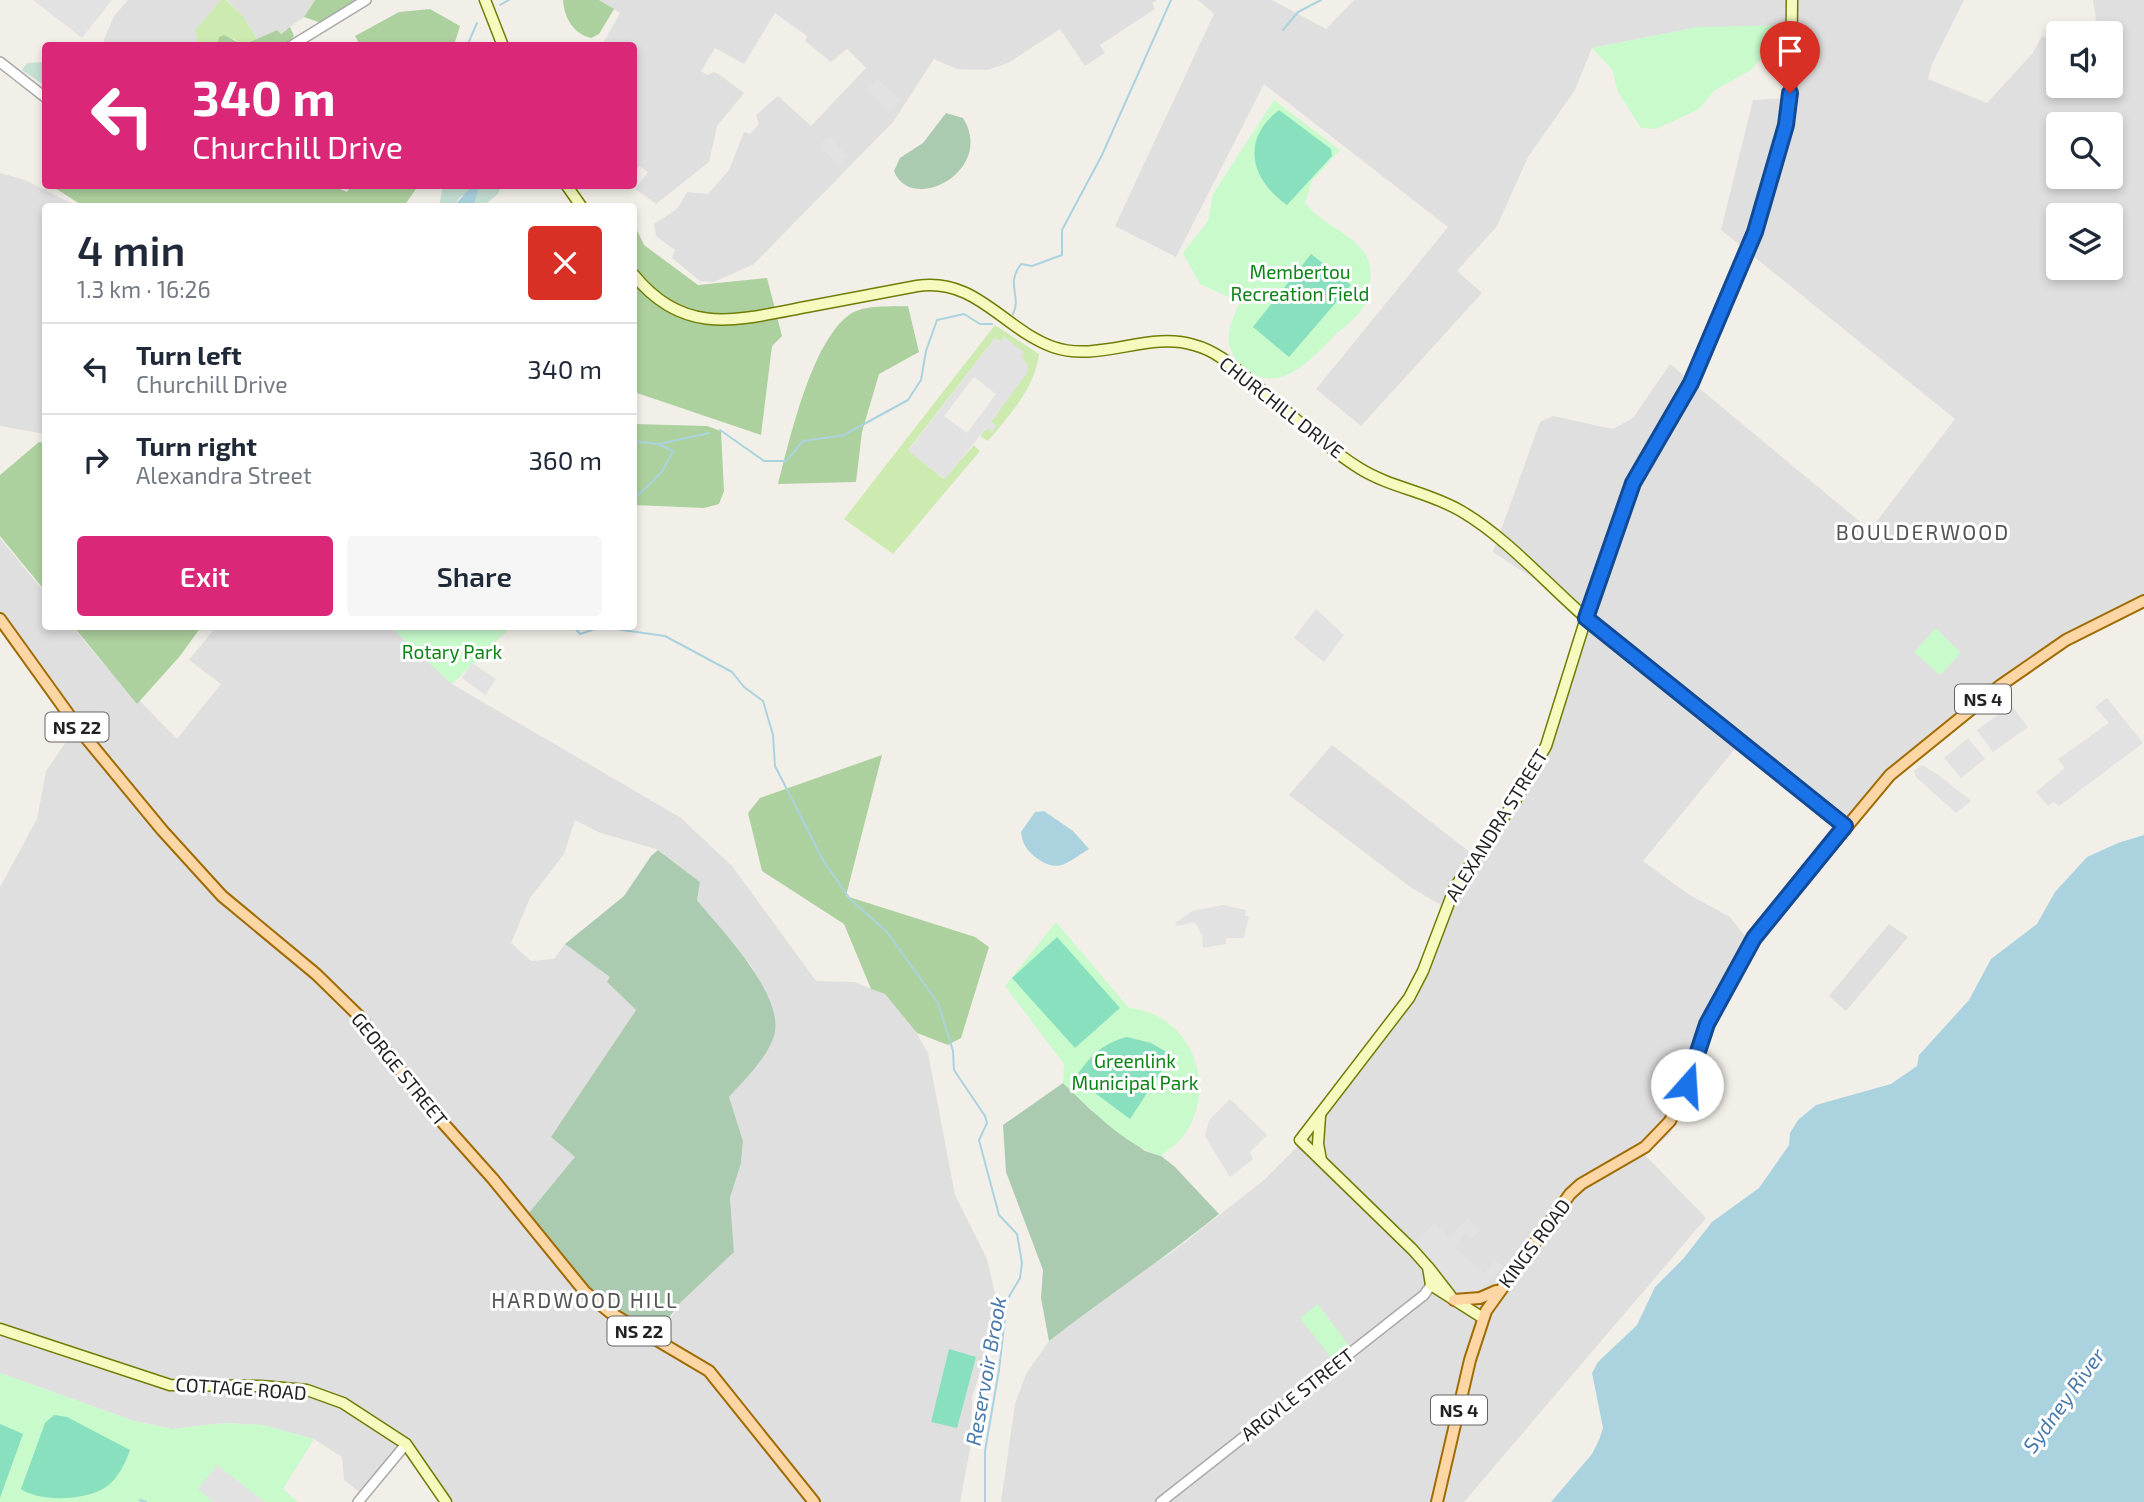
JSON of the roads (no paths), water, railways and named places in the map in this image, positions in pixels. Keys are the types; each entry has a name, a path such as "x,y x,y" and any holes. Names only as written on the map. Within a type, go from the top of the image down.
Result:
{"main road":[{"path":"485,0 501,42"},
{"name":"ALEXANDRA STREET","path":"1453,1299 1438,1276 1300,1140 1409,998 1423,971 1457,883 1532,772 1546,746 1586,618 1633,483 1691,383 1755,232 1786,125 1791,88 1792,0"},
{"name":"CHURCHILL DRIVE","path":"637,278 671,307 697,318 716,321 744,319 938,284 972,294 1038,340 1060,349 1086,351 1167,342 1195,345 1228,362 1358,467 1393,485 1447,503 1474,519 1586,618"},
{"name":"KINGS ROAD","path":"1437,1502 1470,1360 1483,1318 1499,1290 1570,1194 1645,1147 1670,1121 1687,1085 1707,1024 1752,942 1845,826 1890,775 2001,685 2066,640 2144,601"},
{"name":"GEORGE STREET","path":"0,619 75,724 155,821 222,896 316,974 359,1016 427,1105 494,1179 584,1292 611,1313 709,1371 814,1502"},
{"path":"1320,1115 1318,1144 1323,1163"},
{"path":"1428,1267 1431,1285 1483,1318"},
{"path":"1453,1299 1480,1298 1499,1290"},
{"name":"COTTAGE ROAD","path":"0,1329 170,1385 261,1386 307,1390 343,1404 406,1444 446,1502"}],"street":[{"path":"298,42 366,0"},
{"path":"0,62 42,95"},
{"name":"CHURCHILL DRIVE","path":"1586,618 1845,826"},
{"name":"ARGYLE STREET","path":"1161,1502 1424,1295 1431,1285"},
{"path":"358,1502 406,1444"}],"water":[{"path":"469,189 478,189 475,203 457,203"},
{"path":"1044,811 1073,831 1089,849 1056,866 1042,862 1028,851 1021,832 1035,812"},
{"name":"Sydney River","path":"2144,835 2144,1502 1551,1502 1592,1454 1599,1440 1603,1428 1592,1373 1598,1362 1637,1325 1655,1287 1683,1259 1712,1222 1759,1188 1789,1145 1790,1133 1798,1120 1816,1105 1891,1084 1917,1066 1919,1055 1969,1000 1991,959 2037,924 2055,892 2087,857"}],"waterway":[{"name":"Reservoir Brook","path":"500,5 509,0"},
{"path":"1013,314 1016,302 1014,278 1021,264 1032,266 1062,255 1062,230 1102,155 1171,0"},
{"path":"1283,30 1298,12 1321,0"},
{"name":"Reservoir Brook","path":"469,42 477,23"},
{"path":"720,430 764,461 786,461 803,441 844,435 908,400 921,380 926,351 937,320 964,314 980,324 992,324"},
{"path":"659,444 709,433"},
{"name":"Reservoir Brook","path":"637,441 658,444 673,451 662,472 637,496"},
{"name":"Reservoir Brook","path":"576,630 580,634 592,630"},
{"name":"Reservoir Brook","path":"622,630 665,636 732,672 744,687 763,701 773,735 775,766 824,862 850,899 887,932 938,1003 953,1051 954,1070 985,1116 987,1123 979,1140 999,1215 1017,1234 1022,1263 1020,1278 1007,1300 999,1370 985,1451 985,1502"},
{"path":"140,1500 146,1502"}],"district":[{"name":"BOULDERWOOD","path":"1923,531"},
{"name":"HARDWOOD HILL","path":"585,1299"}],"park label":[{"name":"Membertou Recreation Field","path":"1300,282"},
{"name":"Rotary Park","path":"452,651"},
{"name":"Greenlink Municipal Park","path":"1135,1071"}]}
